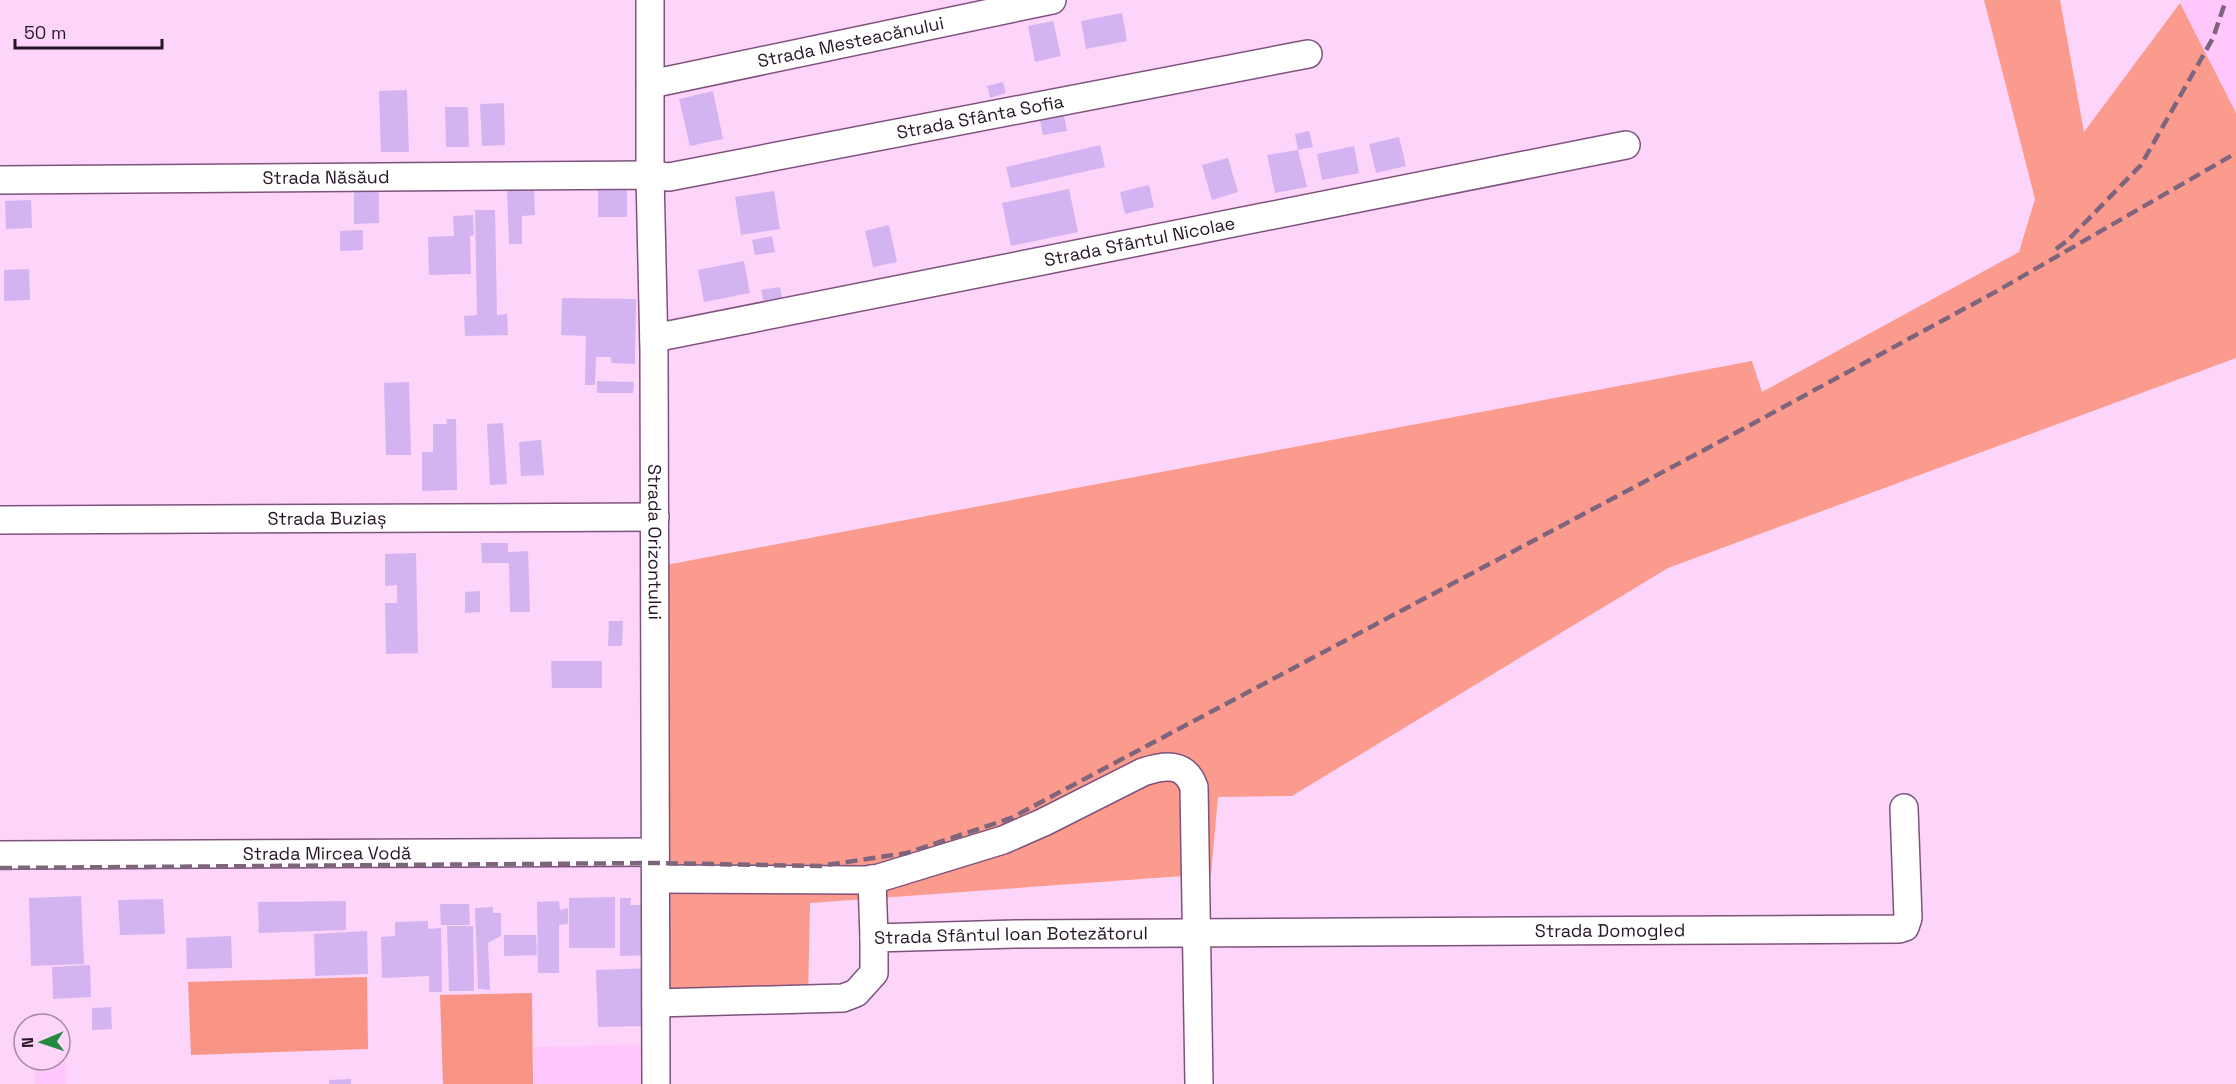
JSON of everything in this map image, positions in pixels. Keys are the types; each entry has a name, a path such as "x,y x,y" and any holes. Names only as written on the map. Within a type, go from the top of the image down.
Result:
{"street":[{"name":"Strada Orizontului","path":"650,0 655,517 656,1084"},
{"name":"Strada Mesteacănului","path":"651,84 1052,0"},
{"name":"Strada Sfânta Sofia","path":"650,175 669,177 1308,54"},
{"name":"Strada Sfântul Nicolae","path":"654,338 1626,145"},
{"name":"Strada Năsăud","path":"0,180 650,175"},
{"name":"Strada Buziaș","path":"0,520 655,517"},
{"path":"656,879 872,879 1003,840 1143,772 1158,767 1180,769 1190,777 1194,787 1199,1084"},
{"name":"Strada Domogled","path":"1196,934 1899,929 1905,927 1908,918 1904,808"},
{"name":"Strada Mircea Vodă","path":"0,855 655,852"},
{"path":"872,879 874,938"},
{"name":"Strada Sfântul Ioan Botezătorul","path":"656,1003 843,998 856,993 874,973 874,938 1196,934"}],"shaded area":[{"path":"1984,0 2060,0 2084,132 2180,3 2236,113 2236,358 1668,568 1292,796 1218,797 1211,874 810,903 808,1000 667,1000 666,565 1752,361 1762,392 2019,252 2035,199"},
{"path":"2181,0 2236,0 2236,113 2180,3"},
{"path":"367,977 368,1049 191,1055 188,982"},
{"path":"532,993 533,1084 443,1084 440,995"},
{"path":"652,1044 653,1084 534,1084 534,1047"},
{"path":"34,1072 66,1072 66,1084 35,1084"}],"building":[{"path":"1122,13 1127,41 1086,49 1081,21"},
{"path":"1053,21 1061,56 1035,62 1028,26"},
{"path":"1003,82 1006,93 990,98 987,86"},
{"path":"407,90 409,152 381,152 379,91"},
{"path":"713,91 723,139 690,146 679,99"},
{"path":"504,103 505,145 482,146 480,104"},
{"path":"445,107 468,107 469,147 446,147"},
{"path":"1064,116 1067,131 1043,135 1040,120"},
{"path":"1309,131 1313,147 1298,150 1295,134"},
{"path":"1399,137 1406,166 1376,173 1369,144"},
{"path":"1100,145 1105,167 1011,188 1006,167"},
{"path":"1354,146 1359,173 1322,180 1317,154"},
{"path":"1298,150 1307,187 1275,193 1267,155"},
{"path":"1228,158 1238,192 1212,200 1202,165"},
{"path":"1149,185 1154,207 1125,214 1120,192"},
{"path":"354,188 379,188 379,223 354,224"},
{"path":"534,188 535,215 522,216 522,244 509,244 507,189"},
{"path":"598,188 627,188 627,217 598,217"},
{"path":"1069,189 1078,232 1011,246 1002,203"},
{"path":"774,191 780,229 741,235 735,197"},
{"path":"31,200 32,228 6,229 5,201"},
{"path":"475,210 495,210 497,315 507,314 508,335 465,336 464,316 477,315"},
{"path":"473,215 474,235 470,236 471,274 429,275 428,237 454,236 453,216"},
{"path":"889,225 897,262 873,267 865,231"},
{"path":"363,230 363,250 340,251 340,231"},
{"path":"772,236 775,252 755,255 752,240"},
{"path":"744,261 750,293 704,302 698,270"},
{"path":"29,269 30,300 4,301 4,270"},
{"path":"780,287 782,299 764,303 761,290"},
{"path":"562,298 636,299 635,364 611,363 611,357 596,357 595,385 585,385 586,336 561,335"},
{"path":"597,381 634,382 633,393 597,393"},
{"path":"409,382 411,455 386,455 384,383"},
{"path":"446,419 456,419 457,490 422,491 422,452 433,452 433,424 447,424"},
{"path":"503,423 507,484 490,485 487,424"},
{"path":"541,440 544,475 521,476 519,442"},
{"path":"481,543 508,543 508,552 528,551 530,612 510,612 509,563 482,563"},
{"path":"416,553 418,653 386,654 385,603 397,603 397,585 385,586 385,554"},
{"path":"480,591 480,612 465,613 465,592"},
{"path":"609,621 623,621 622,646 608,646"},
{"path":"551,661 602,661 602,688 552,688"},
{"path":"81,896 84,964 31,966 29,898"},
{"path":"615,897 615,948 569,948 569,898"},
{"path":"620,898 631,898 630,905 642,905 654,955 620,956"},
{"path":"163,899 165,934 120,935 118,900"},
{"path":"346,901 346,930 259,933 258,902"},
{"path":"559,901 560,910 568,908 568,924 559,925 559,973 538,973 537,902"},
{"path":"440,904 469,904 470,925 441,925"},
{"path":"493,907 493,913 501,913 501,936 488,943 490,990 478,989 475,908"},
{"path":"428,921 428,929 441,928 442,992 429,992 429,976 382,978 381,937 395,936 395,922"},
{"path":"447,926 473,926 474,991 449,991"},
{"path":"367,931 368,974 315,976 314,934"},
{"path":"504,935 536,935 537,955 504,956"},
{"path":"231,936 232,968 187,969 186,938"},
{"path":"90,965 91,997 53,999 52,967"},
{"path":"653,968 654,1026 598,1027 596,970"},
{"path":"111,1007 112,1029 92,1030 92,1008"},
{"path":"351,1079 351,1084 329,1084 329,1080"}],"railway":[{"path":"2056,249 2067,241 2141,165 2213,38 2226,0"},
{"path":"0,868 656,863 820,866 907,853 1011,818 1706,449 1997,291 2236,153"}]}
